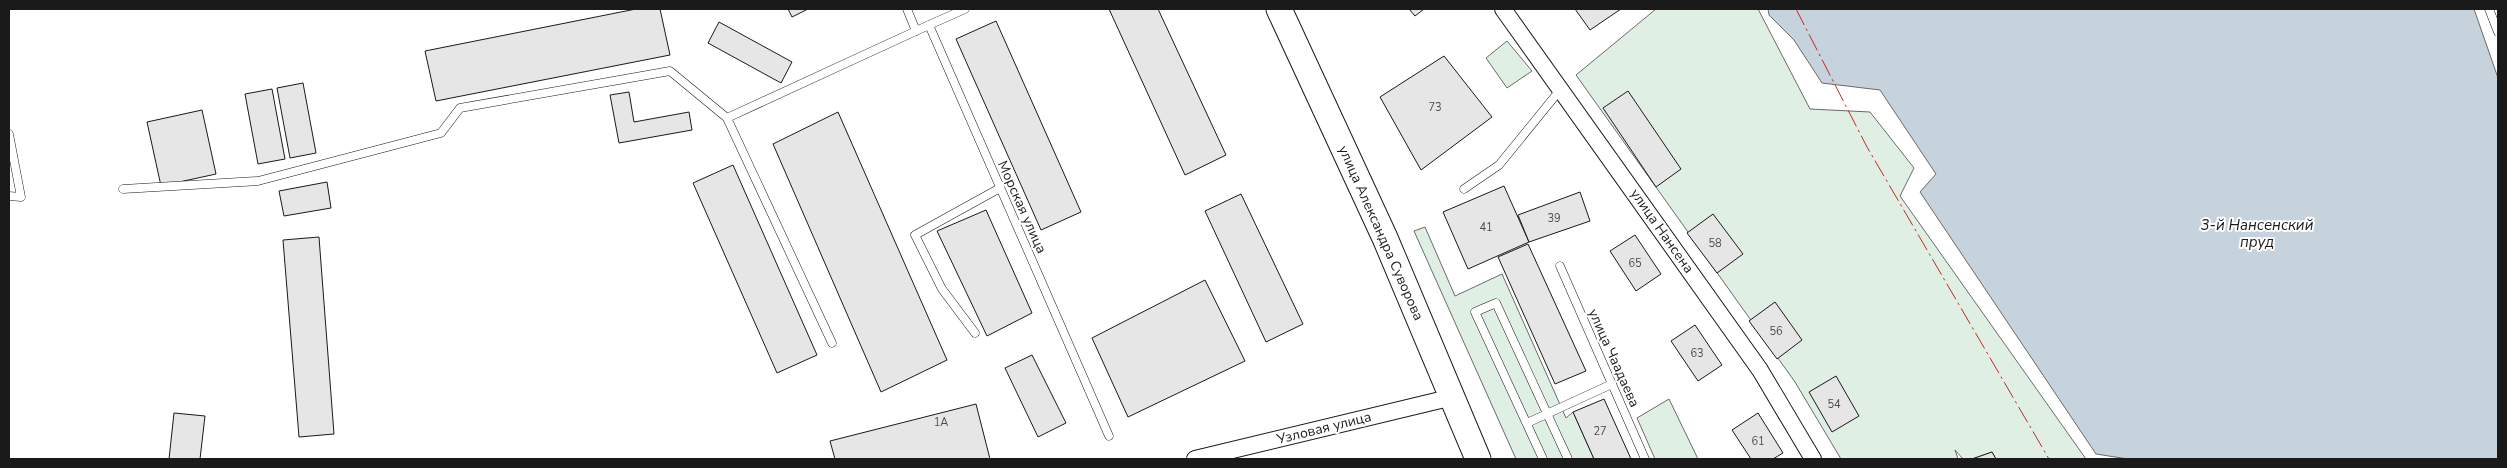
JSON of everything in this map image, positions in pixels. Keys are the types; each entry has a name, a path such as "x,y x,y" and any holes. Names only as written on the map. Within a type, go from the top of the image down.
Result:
{"main road":[{"name":"улица Александра Суворова","path":"1279,9 1385,238 1478,459"}],"street":[{"name":"улица Нансена","path":"1503,9 1760,370 1813,459"},
{"name":"Узловая улица","path":"1195,459 1453,397"}],"lane":[{"path":"907,9 916,31"},
{"path":"727,118 965,9"},
{"path":"2489,9 2498,32"},
{"name":"Морская улица","path":"929,25 1109,436"},
{"path":"123,189 258,181 441,133 460,108 670,71 727,118 832,344"},
{"path":"1464,189 1499,165 1560,90"},
{"path":"9,134 22,197 9,196"},
{"path":"976,333 942,289 915,235 1000,188"},
{"name":"улица Чаадаева","path":"1560,266 1645,459"},
{"path":"1543,459 1475,312 1496,303 1568,459"},
{"path":"1527,423 1612,384"}],"green space":[{"path":"1656,9 1758,9 1810,109 1870,112 1914,168 1900,196 2086,459 1996,459 1992,452 1972,459 1963,459 1955,450 1958,459 1841,459 1795,382 1576,75"},
{"path":"1507,41 1532,71 1507,88 1486,58"},
{"path":"1425,227 1455,296 1502,274 1566,418 1573,412 1594,459 1516,459 1414,231"},
{"path":"1669,399 1698,459 1655,459 1637,418"}],"water":[{"name":"3-й Нансенский пруд","path":"1768,9 2474,9 2498,78 2498,459 2128,459 2096,454 1920,192 1936,174 1880,90 1822,83 1794,40 1769,15"}],"building":[{"path":"636,9 660,9 670,55 436,101 425,51"},
{"path":"788,9 808,9 792,17"},
{"path":"1109,9 1158,9 1226,155 1185,175"},
{"path":"1409,9 1424,9 1415,16"},
{"path":"1575,9 1621,9 1590,30"},
{"path":"996,21 1081,212 1041,230 956,39"},
{"path":"719,22 792,62 781,83 708,43"},
{"path":"1444,56 1492,117 1421,170 1380,97"},
{"path":"303,83 316,153 290,158 277,88"},
{"path":"272,89 285,159 258,164 245,94"},
{"path":"1628,91 1681,169 1656,187 1603,108"},
{"path":"629,92 634,122 689,112 692,130 619,143 610,95"},
{"path":"202,110 216,174 161,186 147,122"},
{"path":"838,112 947,360 881,392 773,144"},
{"path":"733,165 817,355 777,373 693,183"},
{"path":"327,182 331,208 284,216 279,191"},
{"path":"1504,186 1529,242 1468,269 1443,212"},
{"path":"1580,192 1590,221 1529,242 1518,215"},
{"path":"1241,194 1303,324 1266,342 1205,211"},
{"path":"986,210 1032,313 987,336 937,231"},
{"path":"1713,214 1743,254 1717,273 1687,233"},
{"path":"1635,235 1661,274 1636,291 1610,251"},
{"path":"319,237 334,434 299,437 283,240"},
{"path":"1528,244 1586,371 1555,384 1498,257"},
{"path":"1205,280 1245,361 1128,417 1092,338"},
{"path":"1775,302 1802,340 1777,359 1749,321"},
{"path":"1695,325 1722,365 1698,381 1671,341"},
{"path":"1032,355 1066,423 1038,437 1005,368"},
{"path":"1836,376 1859,416 1832,432 1809,392"},
{"path":"1604,399 1631,459 1594,459 1573,412"},
{"path":"976,404 990,459 835,459 830,441"},
{"path":"174,413 205,416 200,459 169,459"},
{"path":"1758,413 1783,453 1773,459 1751,459 1732,430"},
{"path":"1992,452 1996,459 1972,459"}],"power":[{"path":"1796,9 1867,147 2049,459"}]}
